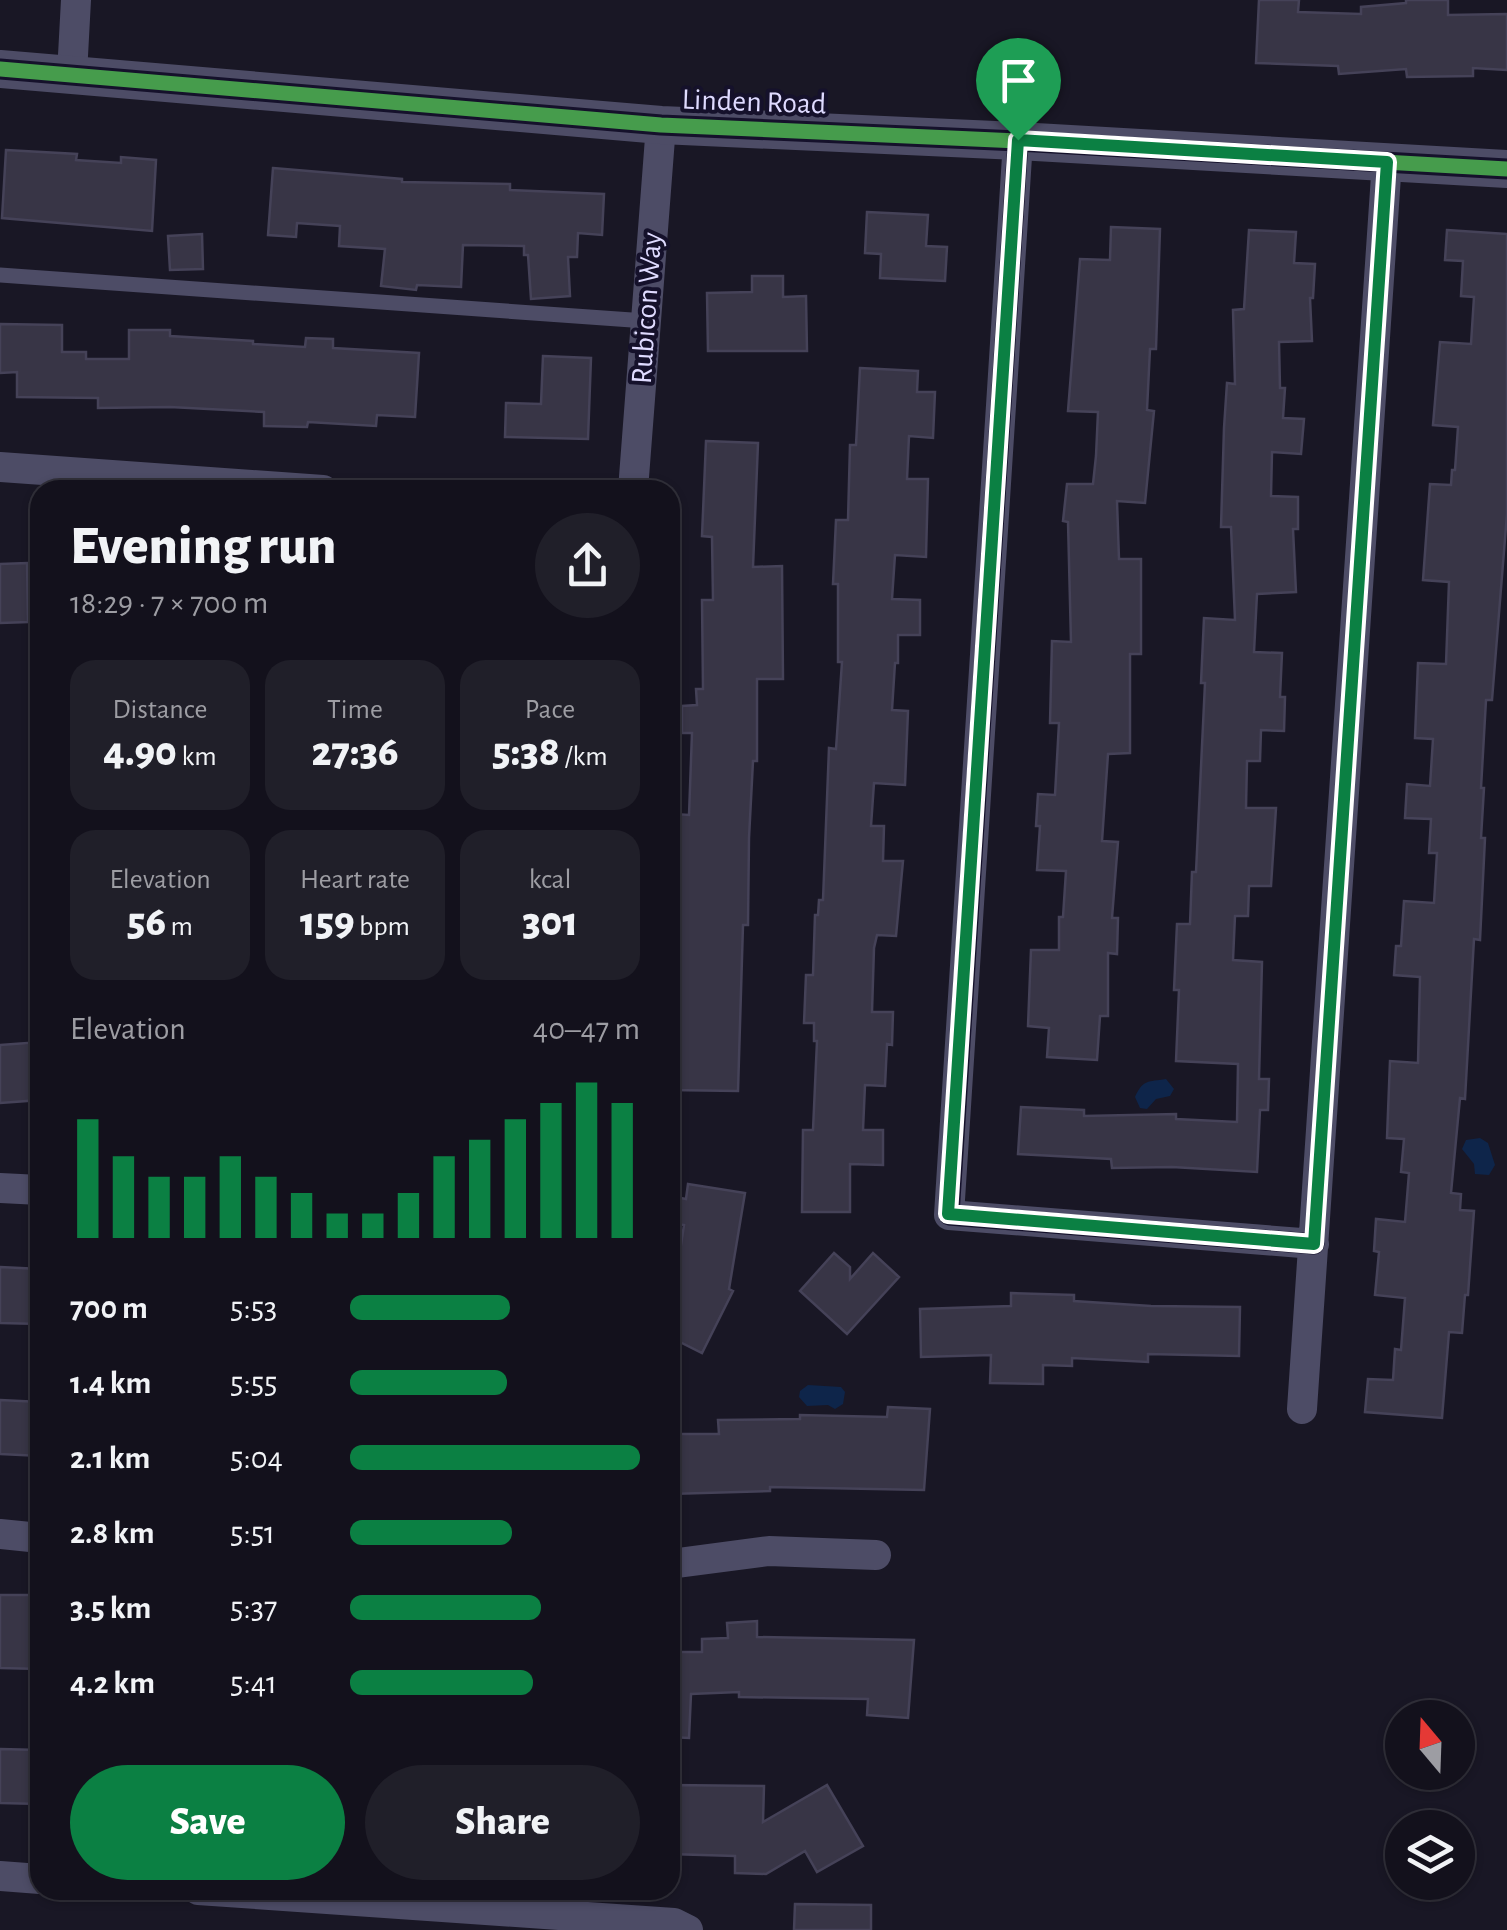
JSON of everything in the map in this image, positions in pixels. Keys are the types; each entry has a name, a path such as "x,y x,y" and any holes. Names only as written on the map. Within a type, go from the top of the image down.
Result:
{"street":[{"path":"72,74 76,0"},
{"name":"Linden Road","path":"0,69 661,125 1018,140 1507,169"},
{"name":"Rubicon Way","path":"634,480 661,125"},
{"path":"1018,140 948,1214 1314,1244"},
{"path":"1302,1409 1387,162"},
{"path":"0,467 155,480"},
{"path":"0,1188 30,1190"},
{"path":"0,1534 30,1537"},
{"path":"680,1563 770,1550 876,1556"},
{"path":"0,1876 30,1878"},
{"path":"342,1900 674,1923 688,1930"}],"lane":[{"path":"0,275 646,322"}],"water":[{"path":"1166,1079 1174,1089 1170,1096 1156,1099 1147,1109 1140,1108 1135,1097 1141,1087"},
{"path":"1480,1138 1488,1143 1495,1165 1489,1175 1475,1174 1474,1164 1462,1149 1466,1140"},
{"path":"808,1385 841,1387 845,1392 843,1404 835,1409 828,1405 807,1406 799,1397"}],"building":[{"path":"1259,0 1299,0 1298,12 1361,14 1361,7 1406,0 1448,0 1448,15 1507,14 1507,70 1473,68 1473,76 1407,77 1406,69 1339,74 1338,66 1256,63"},
{"path":"6,150 77,154 76,160 121,163 121,157 156,160 152,231 2,218"},
{"path":"273,168 402,182 510,184 510,190 604,194 602,235 578,233 577,257 568,257 570,296 531,299 524,246 463,245 461,287 417,285 416,290 381,286 385,249 339,246 340,226 297,223 296,237 268,235"},
{"path":"867,212 928,215 926,246 947,247 945,281 880,278 881,254 865,253"},
{"path":"1111,227 1160,229 1156,349 1150,349 1147,410 1154,411 1145,503 1117,501 1119,559 1141,559 1141,654 1130,654 1130,753 1108,754 1102,841 1118,842 1112,918 1118,918 1117,954 1108,953 1108,1016 1100,1016 1097,1060 1047,1057 1049,1028 1028,1026 1031,950 1059,950 1059,917 1063,917 1066,871 1037,870 1040,826 1036,826 1038,794 1055,795 1059,723 1050,723 1052,641 1071,642 1068,522 1063,521 1067,484 1093,484 1096,456 1098,412 1068,411 1080,259 1110,260"},
{"path":"1249,230 1296,232 1294,263 1315,264 1310,298 1312,341 1279,342 1280,388 1285,388 1283,418 1304,419 1301,454 1272,452 1271,496 1298,497 1298,529 1293,529 1296,592 1257,594 1254,652 1282,653 1280,697 1285,697 1284,731 1261,730 1260,761 1247,761 1246,808 1276,808 1271,886 1249,886 1248,916 1235,916 1233,960 1262,962 1259,1079 1269,1079 1268,1110 1260,1110 1257,1172 1112,1168 1111,1159 1018,1154 1021,1107 1084,1110 1084,1116 1176,1114 1176,1119 1237,1122 1238,1064 1176,1061 1179,990 1174,990 1177,924 1190,924 1192,872 1196,872 1205,683 1201,683 1204,618 1235,620 1231,527 1221,527 1224,428 1227,383 1235,384 1233,310 1244,309"},
{"path":"1447,230 1507,234 1507,514 1492,700 1486,700 1480,940 1474,939 1465,1099 1460,1098 1451,1193 1461,1194 1460,1210 1474,1211 1468,1295 1462,1333 1449,1332 1442,1418 1365,1412 1368,1379 1393,1380 1395,1349 1401,1350 1405,1298 1375,1295 1379,1252 1374,1251 1376,1219 1405,1222 1409,1173 1401,1172 1404,1139 1387,1138 1390,1061 1418,1063 1420,977 1394,975 1396,946 1401,946 1404,901 1434,903 1437,853 1429,853 1431,819 1405,818 1407,784 1430,786 1433,739 1415,738 1418,663 1446,664 1449,582 1423,580 1430,484 1451,485 1455,470 1458,427 1433,425 1440,342 1471,344 1474,297 1461,296 1463,261 1445,260"},
{"path":"202,234 203,269 170,270 168,236"},
{"path":"752,276 783,276 783,297 806,296 807,351 708,351 707,293 752,292"},
{"path":"0,324 62,325 62,352 86,352 86,359 129,359 129,330 170,330 170,336 305,347 306,338 333,339 333,348 419,353 415,417 377,415 376,426 308,422 307,427 264,426 264,412 98,408 98,398 17,397 17,372 0,373"},
{"path":"543,356 591,358 588,439 505,437 506,403 541,404"},
{"path":"860,368 918,371 917,392 935,392 933,438 909,436 907,479 928,479 926,557 895,555 892,599 920,600 920,635 898,635 895,663 892,710 908,711 905,785 874,783 871,826 884,826 883,861 903,861 896,936 877,935 874,948 872,1012 893,1012 892,1045 887,1044 885,1086 865,1085 863,1130 883,1130 883,1165 850,1164 850,1212 802,1212 803,1130 813,1130 817,1041 814,1023 804,1023 806,975 813,975 815,915 819,900 823,900 829,748 836,749 842,662 838,662 838,584 833,584 836,520 848,520 850,445 856,445"},
{"path":"706,441 758,443 753,567 782,566 783,679 757,679 757,761 753,761 748,925 743,925 738,1091 680,1090 680,814 689,815 692,733 682,733 682,706 697,705 696,689 703,689 702,600 713,600 712,537 702,536"},
{"path":"27,563 28,622 0,623 0,564"},
{"path":"30,1043 30,1101 0,1103 0,1045"},
{"path":"688,1184 745,1193 729,1289 733,1291 702,1353 680,1342 680,1252 684,1225 680,1224 680,1198 686,1199"},
{"path":"834,1253 850,1267 850,1279 873,1253 899,1277 847,1334 800,1291"},
{"path":"0,1267 30,1268 30,1324 0,1323"},
{"path":"1011,1293 1074,1295 1074,1301 1151,1306 1240,1307 1239,1356 1148,1354 1148,1362 1072,1358 1072,1366 1043,1365 1043,1384 990,1383 991,1355 921,1357 920,1309 1011,1306"},
{"path":"0,1400 30,1402 30,1456 0,1454"},
{"path":"888,1407 930,1409 924,1490 770,1487 770,1491 680,1494 680,1434 719,1434 718,1420 800,1419 800,1415 887,1417"},
{"path":"0,1595 30,1595 30,1669 0,1668"},
{"path":"757,1621 757,1637 914,1640 908,1718 867,1715 868,1699 739,1697 739,1692 691,1694 689,1738 680,1738 680,1652 702,1652 702,1639 728,1638 727,1623"},
{"path":"0,1749 30,1750 30,1804 0,1803"},
{"path":"680,1785 764,1786 763,1822 827,1785 863,1846 817,1872 805,1851 766,1874 735,1873 735,1856 680,1854"},
{"path":"795,1904 871,1905 871,1930 794,1930"}],"cycle path":[{"path":"0,69 661,125 1507,169"},
{"path":"1018,141 949,1215 1314,1244"}],"route":[{"path":"1018,140 1387,162 1314,1244 948,1214 1018,140"}]}
